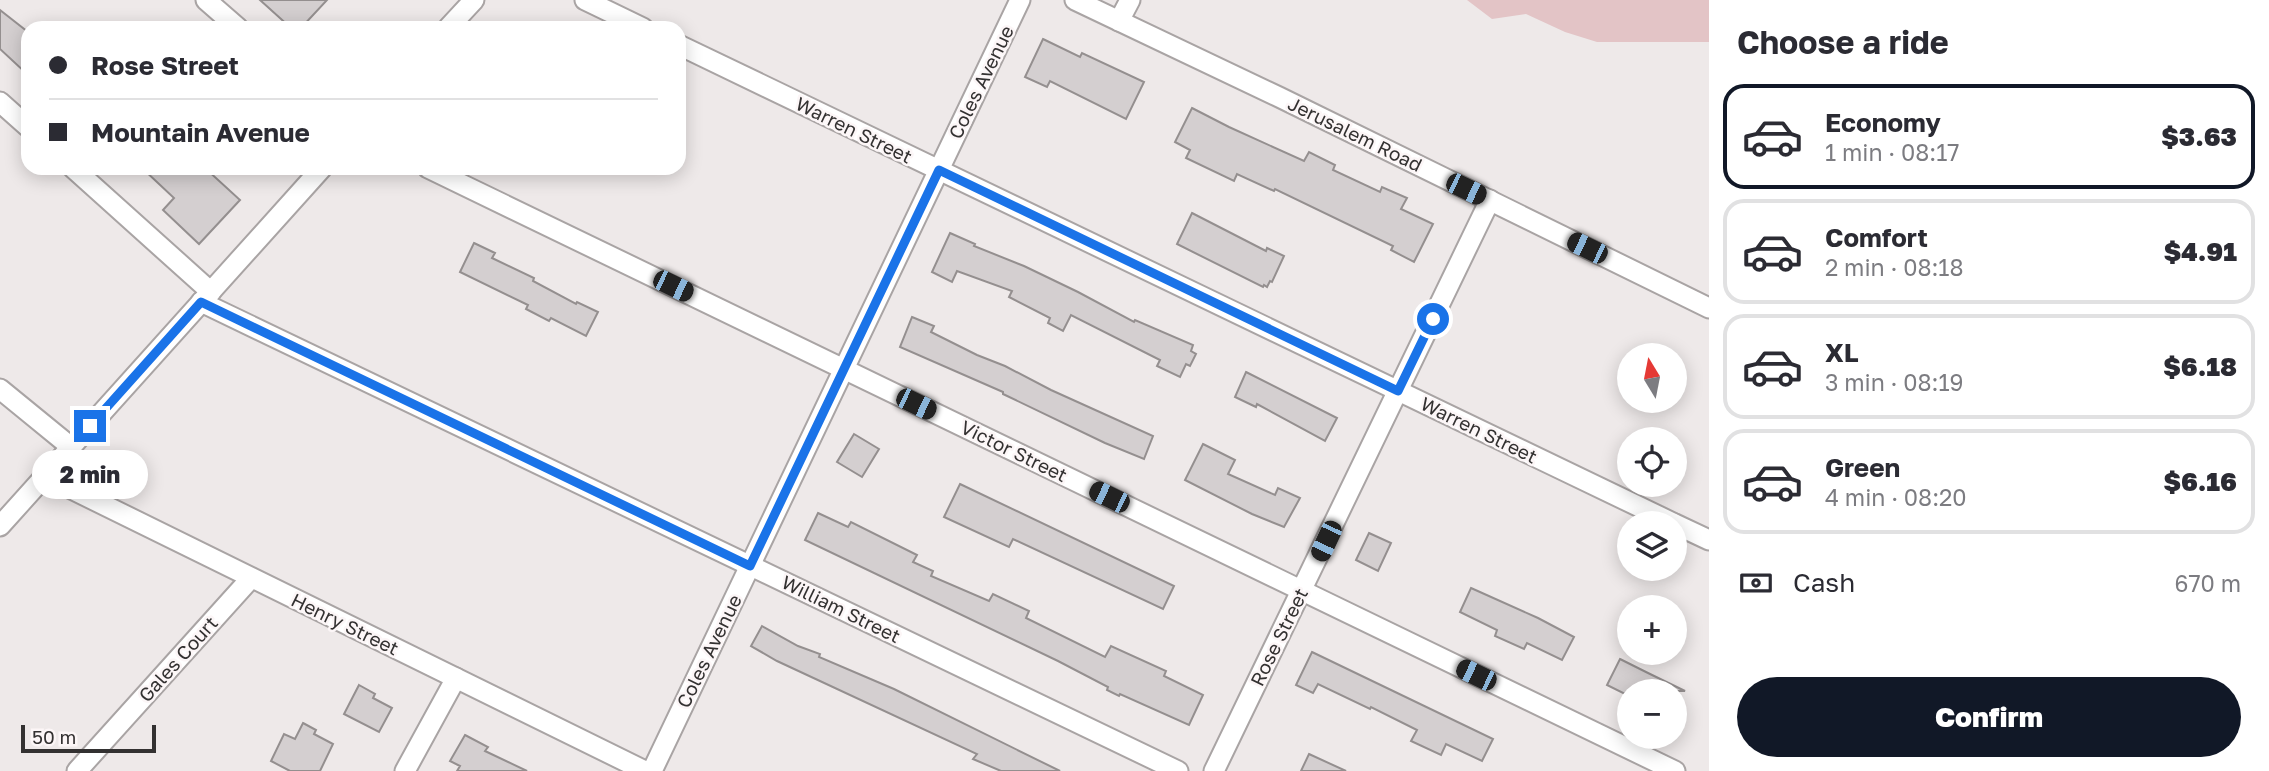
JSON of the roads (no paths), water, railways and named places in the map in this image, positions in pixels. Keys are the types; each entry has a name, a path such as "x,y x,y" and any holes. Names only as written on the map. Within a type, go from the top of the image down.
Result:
{"street":[{"path":"206,0 230,21"},
{"path":"454,21 474,0"},
{"path":"585,0 628,21"},
{"name":"Coles Avenue","path":"652,771 1020,0"},
{"name":"Jerusalem Road","path":"1075,0 1709,308"},
{"path":"1119,21 1130,0"},
{"name":"Warren Street","path":"686,48 1647,511"},
{"path":"0,102 21,121"},
{"name":"William Street","path":"80,175 206,297 750,566 1178,771"},
{"path":"0,526 316,175"},
{"name":"Victor Street","path":"442,175 1675,771"},
{"name":"Rose Street","path":"1214,771 1490,200"},
{"path":"0,389 71,447"},
{"name":"Henry Street","path":"45,475 645,771"},
{"name":"Warren Street","path":"1687,530 1709,540"},
{"name":"Gales Court","path":"77,771 251,578"},
{"path":"405,771 456,678"}]}
